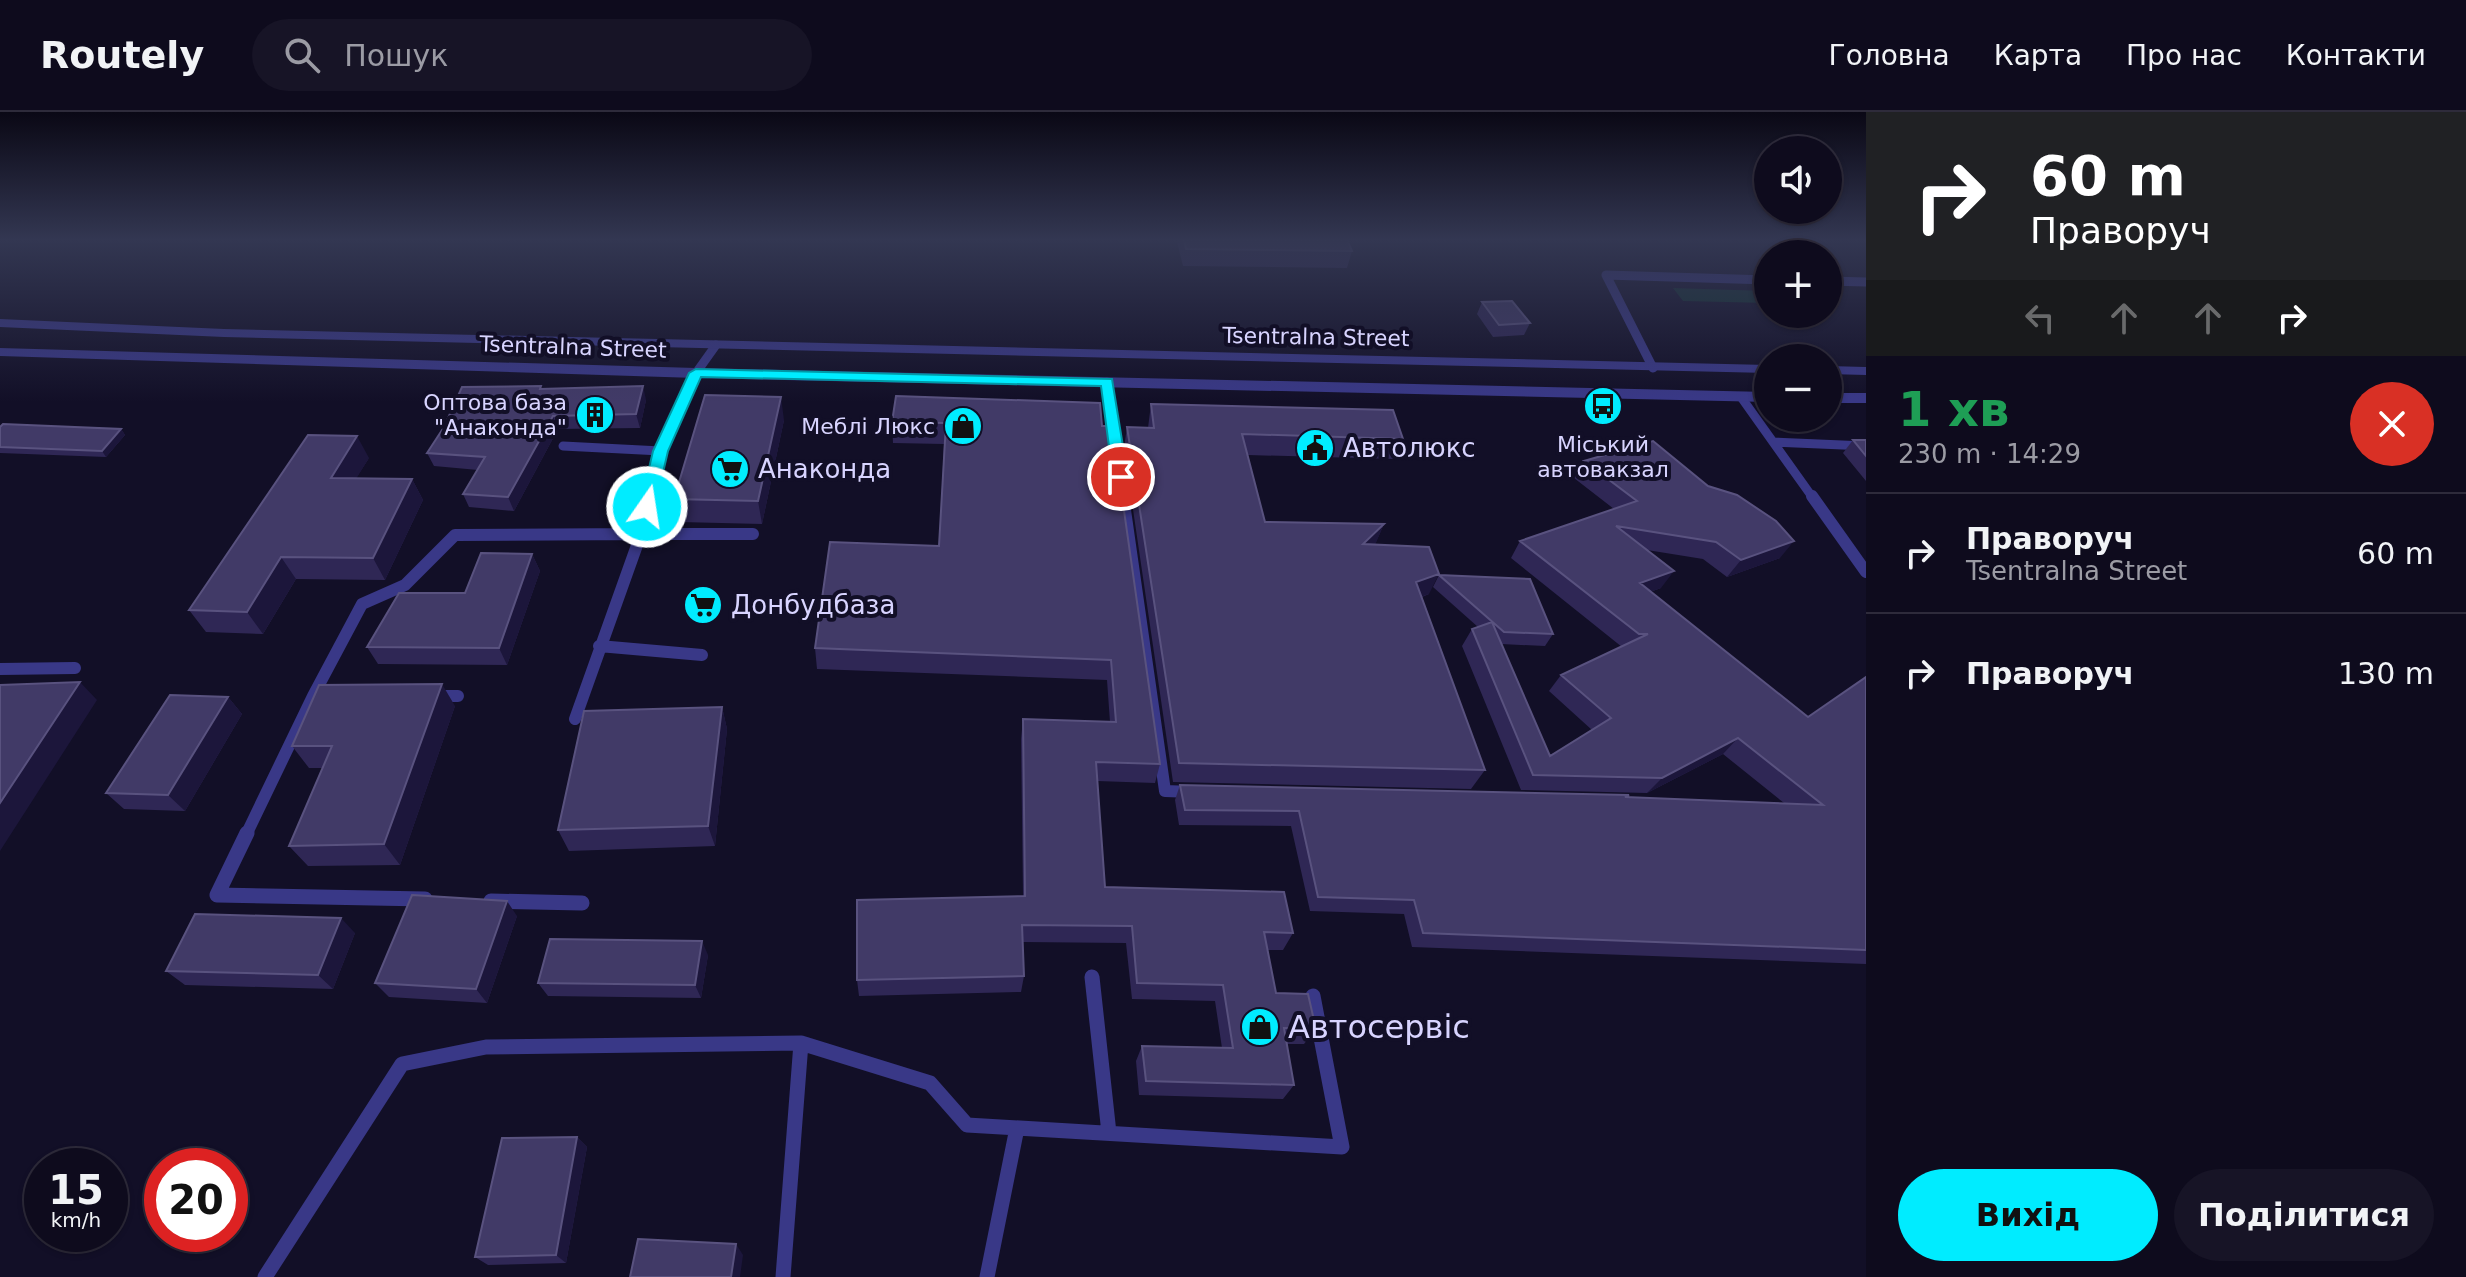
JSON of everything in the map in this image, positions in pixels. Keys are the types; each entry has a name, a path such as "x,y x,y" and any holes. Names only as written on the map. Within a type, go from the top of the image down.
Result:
{"street":[{"name":"Tsentralna Street","path":"0,323 224,333 1754,369"},
{"name":"Tsentralna Street","path":"0,352 696,373 1754,397"},
{"path":"1842,370 1866,371"},
{"path":"1842,398 1866,398"}],"lane":[{"path":"1615,293 1653,368"},
{"path":"575,719 641,534 661,451 696,373 716,345"},
{"path":"1107,382 1165,791 1213,792"},
{"path":"1741,397 1866,572"},
{"path":"1773,442 1866,446"},
{"path":"563,446 661,451"},
{"path":"439,900 217,895 313,696 362,604 405,585 455,535 753,534"},
{"path":"599,646 702,655"},
{"path":"0,669 75,668"},
{"path":"313,696 342,696"},
{"path":"414,696 458,696"},
{"path":"471,900 582,903"},
{"path":"1092,977 1109,1133"},
{"path":"265,1277 402,1064 486,1047 801,1043 930,1083 967,1125 1342,1147 1313,996"},
{"path":"783,1277 801,1043"},
{"path":"987,1277 1017,1128"}],"green space":[{"path":"1677,293 1754,293 1754,303 1683,301"}],"building":[{"path":"1512,301 1530,323 1499,325 1482,302"},
{"path":"541,386 540,389 643,386 636,414 553,416 508,497 463,494 485,457 427,453 444,427 462,387"},
{"path":"705,395 781,397 758,501 674,499"},
{"path":"896,396 1100,403 1102,426 1112,426 1160,764 1096,762 1105,887 1284,892 1293,933 1264,932 1276,993 1308,994 1316,1029 1284,1028 1294,1085 1146,1081 1142,1046 1233,1048 1223,985 1137,983 1132,926 1022,925 1024,976 857,980 857,900 1025,896 1023,719 1116,722 1111,660 815,648 830,542 939,546 946,423 892,422"},
{"path":"1151,404 1393,410 1403,439 1242,434 1265,522 1384,524 1363,544 1429,547 1439,574 1416,582 1485,770 1179,763 1127,427 1154,428"},
{"path":"3,424 121,429 102,451 0,447 0,427"},
{"path":"308,435 357,436 331,478 412,479 373,558 281,557 247,612 189,610"},
{"path":"1853,440 1866,440 1866,456"},
{"path":"1653,441 1708,486 1737,495 1776,521 1794,541 1741,560 1716,542 1616,526 1674,571 1640,583 1808,717 1866,677 1866,950 1423,933 1414,900 1318,897 1299,811 1185,810 1180,785 1629,795 1625,797 1823,805 1738,738 1662,778 1533,775 1472,629 1492,622 1550,756 1611,718 1561,675 1648,634 1639,634 1520,541 1637,501 1584,461"},
{"path":"481,553 532,554 499,648 367,647 399,593 465,593"},
{"path":"1439,575 1530,579 1553,634 1504,632"},
{"path":"80,682 0,803 0,685"},
{"path":"442,684 384,844 289,846 332,746 292,746 319,685"},
{"path":"170,695 228,697 168,795 106,793"},
{"path":"722,707 708,826 558,830 584,711"},
{"path":"412,895 507,901 476,989 375,983"},
{"path":"195,914 341,918 318,975 166,971"},
{"path":"550,939 702,941 695,985 538,983"},
{"path":"577,1137 556,1255 475,1257 502,1138"},
{"path":"638,1239 736,1244 731,1277 630,1277"}],"place":[{"name":"Міський автовакзал","path":"1603,406"},
{"name":"Оптова база \"Анаконда\"","path":"595,415"},
{"name":"Меблі Люкс","path":"963,426"},
{"name":"Автолюкс","path":"1315,448"},
{"name":"Анаконда","path":"730,469"},
{"name":"Донбудбаза","path":"703,605"},
{"name":"Автосервіс","path":"1260,1027"}],"route":[{"path":"647,507 661,451 696,373 1107,382 1121,477"}]}
